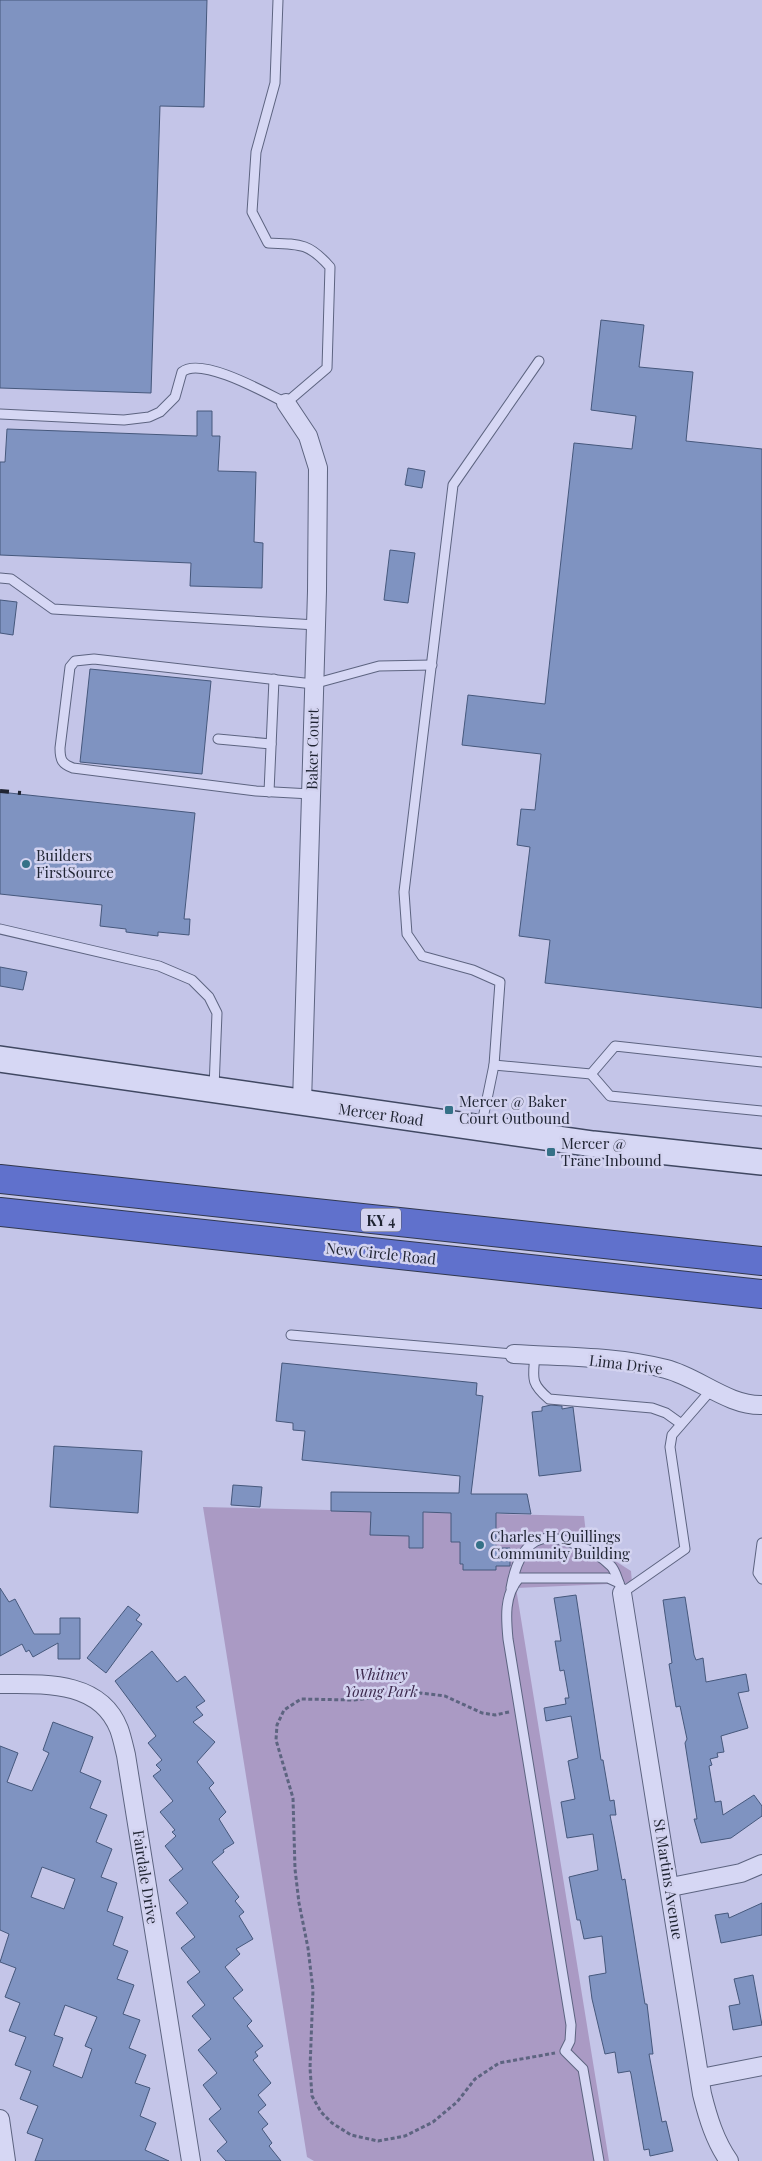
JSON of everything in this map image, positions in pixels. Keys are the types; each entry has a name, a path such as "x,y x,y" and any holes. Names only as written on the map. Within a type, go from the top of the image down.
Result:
{"highway":[{"name":"KY 4","path":"0,1179 762,1261"},
{"name":"New Circle Road","path":"0,1212 762,1294"}],"street":[{"name":"Baker Court","path":"286,403 308,436 318,468 316,625 302,1103"},
{"name":"Mercer Road","path":"0,1059 593,1144 762,1162"},
{"name":"Lima Drive","path":"514,1354 648,1364 669,1370 731,1398 762,1405"},
{"name":"St Martins Avenue","path":"621,1588 708,2119 721,2150 729,2161"},
{"name":"Fairdale Drive","path":"0,1684 44,1684 67,1687 86,1693 101,1703 119,1728 129,1774 191,2161"},
{"path":"671,1887 741,1873 762,1864"},
{"path":"701,2078 762,2066"},
{"path":"0,2119 6,2161"}],"lane":[{"path":"0,414 124,420 149,417 169,404 178,391 182,372 192,368 217,371 232,376 286,403 327,368 330,267 315,250 291,244 268,243 252,212 256,152 275,83 278,0"},
{"path":"481,1128 494,1065 500,982 473,970 422,956 407,934 404,892 453,485 539,361"},
{"path":"0,578 11,579 53,610 316,625"},
{"path":"311,794 269,792 73,768 64,765 60,758 60,748 70,667 75,661 82,658 313,684 379,666 432,665"},
{"path":"269,792 274,679"},
{"path":"218,739 271,744"},
{"path":"0,929 160,966 192,980 209,997 217,1013 214,1090"},
{"path":"591,1074 615,1046 762,1062"},
{"path":"494,1065 591,1074 610,1096 762,1111"},
{"path":"291,1335 514,1354"},
{"path":"535,1355 534,1376 536,1388 549,1398 652,1408 666,1413 680,1423"},
{"path":"621,1588 686,1549 670,1446 672,1434 680,1423 712,1389"},
{"path":"599,2161 583,2069 565,2051 570,2041 571,2025 519,1710 508,1640 506,1614 513,1574 523,1552 537,1540 568,1540 579,1544 612,1566 621,1588"},
{"path":"762,1544 758,1573 762,1578"},
{"path":"511,1588 520,1578 608,1578 621,1588"}],"path":[{"path":"519,1710 495,1715 482,1713 445,1696 420,1693 353,1700 301,1699 284,1710 277,1726 276,1740 293,1798 295,1869 313,1990 310,2068 312,2096 321,2112 332,2123 351,2135 378,2141 405,2136 433,2122 458,2102 475,2079 499,2063 565,2051"}],"green space":[{"name":"Whitney Young Park","path":"203,1507 584,1516 587,1543 631,1571 632,1583 516,1588 609,2161 314,2161 307,2157"}],"building":[{"path":"0,0 207,0 204,107 160,106 151,393 0,388"},
{"path":"601,320 644,325 639,367 693,372 686,441 762,449 762,1008 545,983 550,940 519,936 530,847 517,845 521,809 535,810 541,754 462,745 468,695 545,704 574,443 632,449 636,416 591,410"},
{"path":"197,411 212,411 212,436 220,436 218,471 256,472 254,542 263,543 262,588 190,586 191,563 0,555 0,462 5,462 7,429 197,436"},
{"path":"408,468 425,471 422,488 405,485"},
{"path":"390,550 415,553 408,603 384,600"},
{"path":"0,600 17,602 13,635 0,633"},
{"path":"90,669 211,681 202,774 80,762"},
{"path":"0,792 195,813 184,919 190,919 189,935 158,932 158,936 100,926 102,905 0,894"},
{"path":"0,967 27,972 23,990 0,986"},
{"path":"282,1363 477,1383 476,1395 483,1396 471,1494 527,1494 531,1514 496,1513 496,1548 510,1548 510,1566 496,1566 496,1570 463,1570 463,1564 460,1564 460,1542 451,1542 451,1513 423,1512 423,1548 409,1548 409,1536 370,1535 371,1512 331,1511 331,1492 459,1493 460,1476 302,1460 305,1431 293,1430 293,1423 276,1421"},
{"path":"551,1405 562,1406 562,1409 573,1407 581,1471 539,1476 532,1412 542,1411 542,1407"},
{"path":"54,1446 142,1451 138,1513 50,1507"},
{"path":"233,1485 262,1487 260,1507 231,1505"},
{"path":"0,1588 9,1602 15,1599 34,1634 60,1634 60,1618 80,1618 80,1659 58,1659 58,1643 33,1657 29,1650 26,1652 22,1644 0,1656"},
{"path":"576,1595 601,1760 603,1760 610,1801 614,1800 616,1815 610,1815 622,1880 625,1879 645,2004 647,2004 653,2054 649,2054 662,2122 666,2121 673,2151 650,2156 649,2149 644,2150 630,2071 618,2073 615,2052 605,2054 592,1999 589,1976 606,1973 602,1936 584,1939 580,1920 577,1920 569,1877 598,1870 593,1834 567,1838 561,1802 575,1799 568,1761 578,1758 571,1716 546,1721 544,1708 566,1704 565,1698 569,1698 564,1670 560,1671 555,1641 561,1641 554,1598"},
{"path":"685,1597 694,1655 696,1660 703,1658 706,1682 746,1674 749,1691 738,1693 748,1728 721,1736 724,1752 717,1753 718,1757 710,1759 712,1765 709,1766 715,1802 721,1801 723,1815 754,1795 762,1806 762,1816 731,1838 701,1843 694,1819 697,1819 685,1743 687,1739 680,1706 676,1707 669,1664 672,1663 663,1600"},
{"path":"128,1606 140,1615 136,1620 142,1624 106,1673 87,1658"},
{"path":"152,1651 177,1682 185,1676 205,1701 196,1707 203,1715 193,1722 215,1742 197,1762 214,1783 209,1788 226,1812 219,1819 234,1843 223,1850 224,1852 212,1862 239,1897 235,1901 244,1912 239,1916 253,1939 236,1949 240,1954 225,1967 243,1990 233,1998 252,2021 247,2026 263,2046 255,2052 258,2056 253,2060 271,2083 258,2095 266,2105 258,2112 268,2124 262,2129 272,2143 269,2146 281,2161 226,2161 217,2151 227,2142 209,2119 221,2109 203,2085 217,2073 198,2050 211,2039 192,2016 205,2005 187,1982 200,1972 181,1948 195,1937 176,1913 188,1903 169,1880 183,1869 165,1846 176,1836 172,1832 175,1830 160,1812 173,1801 153,1776 161,1770 156,1765 162,1760 148,1743 156,1736 115,1681"},
{"path":"53,1722 93,1737 80,1772 101,1781 90,1808 107,1815 96,1842 112,1849 101,1877 117,1883 107,1911 123,1917 113,1945 128,1951 117,1979 134,1985 123,2014 140,2020 129,2048 146,2055 135,2083 150,2088 140,2116 156,2123 145,2150 169,2161 35,2161 43,2139 27,2133 38,2106 20,2099 31,2071 15,2065 26,2037 9,2031 20,2003 5,1997 16,1968 0,1962 9,1934 0,1930 0,1746 18,1753 7,1782 32,1791 49,1753 43,1750","holes":["42,1867 75,1879 64,1909 31,1897","65,2005 97,2017 85,2046 92,2049 82,2078 53,2066 63,2038 54,2035"]},
{"path":"762,1903 762,1935 721,1943 715,1915 728,1913 729,1918"},
{"path":"753,1975 762,2025 733,2030 729,2006 740,2004 734,1979"}],"railway":[{"path":"0,791 21,793"}],"place":[{"name":"Builders FirstSource","path":"26,864"},
{"name":"Mercer @ Baker Court Outbound","path":"449,1110"},
{"name":"Mercer @ Trane Inbound","path":"551,1152"},
{"name":"Charles H Quillings Community Building","path":"480,1545"}]}
